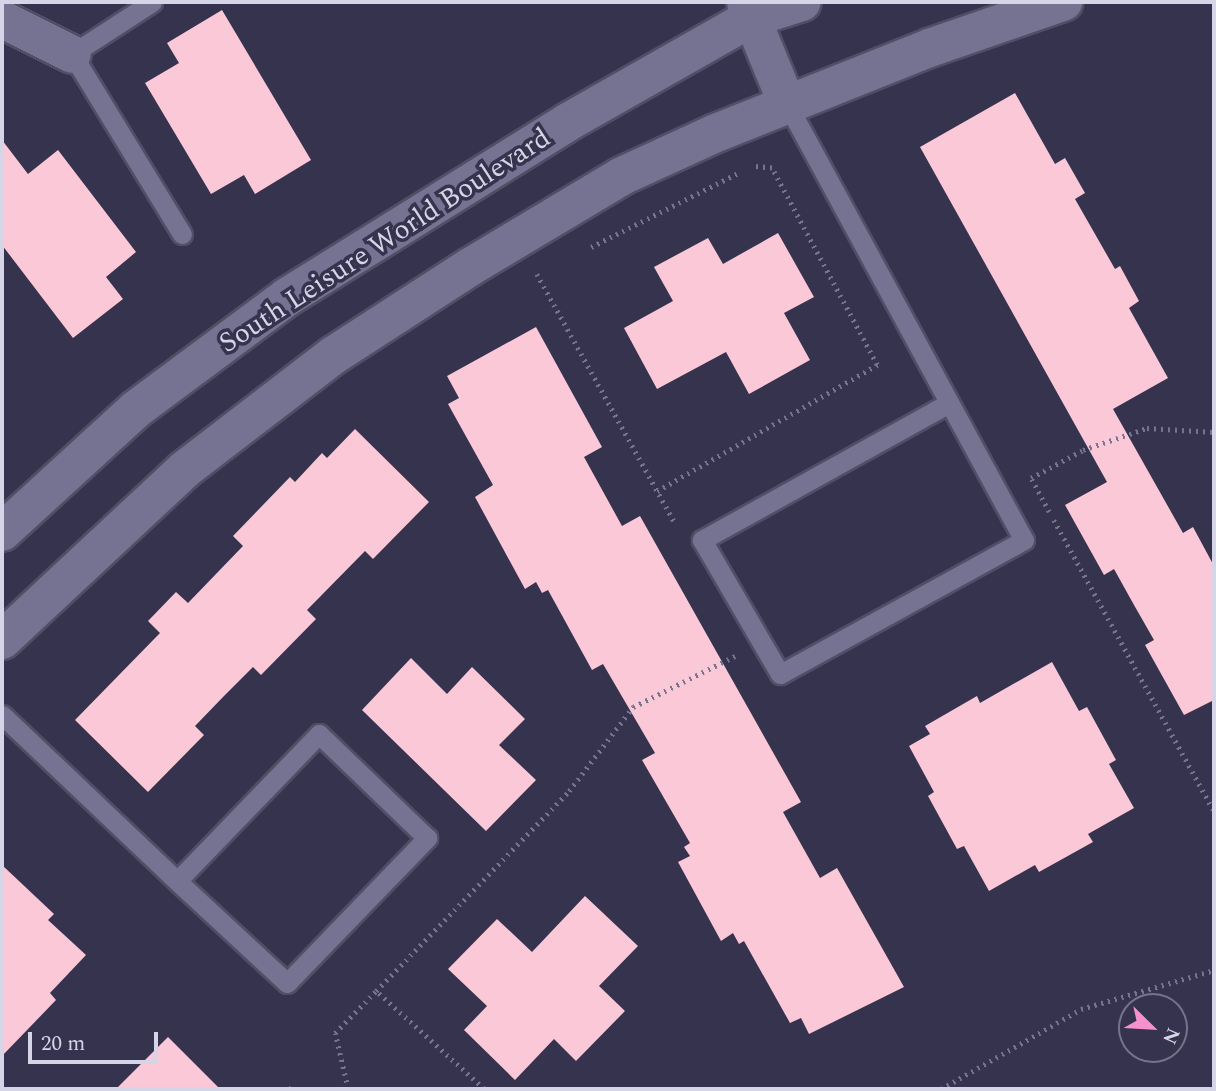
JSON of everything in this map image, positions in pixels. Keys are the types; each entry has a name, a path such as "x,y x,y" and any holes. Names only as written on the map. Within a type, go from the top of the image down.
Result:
{"street":[{"name":"South Leisure World Boulevard","path":"2,532 135,410 287,297 438,200 748,10 802,2"},
{"path":"2,640 184,470 334,355 622,176 786,102 1063,2"},
{"path":"748,10 786,102"},
{"path":"2,19 72,54"}],"lane":[{"path":"152,2 72,54 182,234"},
{"path":"786,102 1024,540 779,674 702,540 949,403"},
{"path":"2,715 177,881 287,983 427,838 319,734 177,881"}],"path":[{"path":"584,251 752,166 772,167 877,365 657,491"},
{"path":"548,269 536,275 682,536"},
{"path":"1214,432 1147,428 1083,450 1031,478 1214,811"},
{"path":"348,1089 335,1033 569,791 633,707 747,650"},
{"path":"941,1089 1081,1009 1214,970"},
{"path":"376,991 484,1089"}],"building":[{"path":"222,10 311,160 255,194 244,175 211,194 145,83 179,63 167,43"},
{"path":"1015,93 1055,164 1065,158 1085,193 1075,199 1115,269 1120,266 1139,301 1129,308 1168,378 1113,409 1183,533 1193,527 1214,566 1214,700 1184,715 1145,645 1154,640 1114,569 1104,575 1065,505 1107,482 920,147"},
{"path":"2,140 28,174 58,150 136,252 106,277 123,299 73,338 2,245"},
{"path":"778,233 814,297 784,313 810,360 749,394 726,352 657,389 624,328 673,301 654,267 708,238 723,264"},
{"path":"536,327 602,447 584,457 622,526 640,516 801,802 783,812 820,878 837,868 904,987 809,1034 801,1018 790,1023 744,941 739,944 733,933 721,941 678,862 690,856 684,847 690,843 642,760 655,753 603,664 592,670 548,590 542,593 536,582 525,589 475,497 493,485 448,404 459,398 447,376"},
{"path":"355,429 429,502 373,559 365,551 307,610 316,619 261,675 253,667 224,696 195,726 204,735 148,792 75,720 160,633 148,621 176,592 188,603 243,546 233,536 290,477 295,482 322,453 327,458"},
{"path":"411,658 447,694 472,667 525,719 499,745 536,780 486,831 362,710"},
{"path":"1052,662 1079,711 1087,707 1116,760 1109,764 1134,808 1088,834 1093,842 1039,872 1035,865 989,891 964,846 957,849 928,796 934,792 909,746 930,734 925,726 977,696 980,703"},
{"path":"2,865 54,914 48,920 86,955 50,993 56,1000 2,1056"},
{"path":"585,896 638,946 599,986 625,1011 576,1061 554,1039 515,1080 464,1030 487,1006 448,969 497,919 532,952"},
{"path":"168,1037 220,1089 116,1089"}]}
